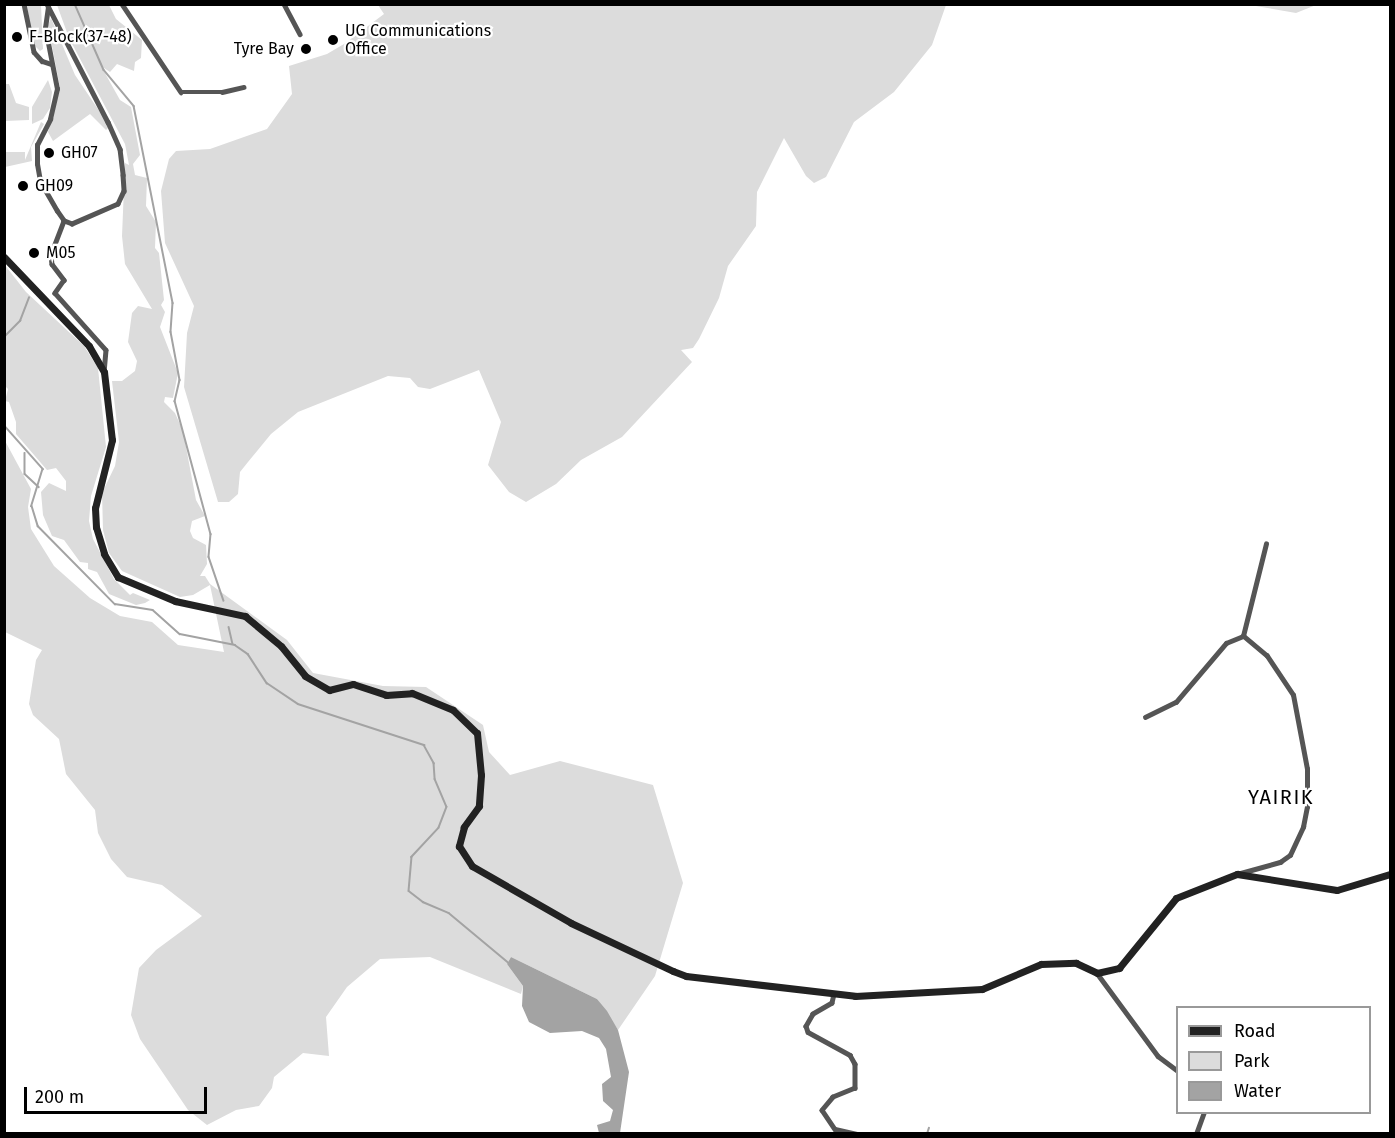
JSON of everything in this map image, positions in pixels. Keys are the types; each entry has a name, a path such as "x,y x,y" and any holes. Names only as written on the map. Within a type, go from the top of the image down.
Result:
{"street":[{"path":"24,4 34,52 42,61 51,64"},
{"path":"122,4 181,92 222,92 243,87"},
{"path":"284,4 300,34"},
{"path":"47,5 108,122 120,149 123,175 124,190 117,204 89,219 72,224 64,221 40,182 37,164 36,145 56,105 45,28 47,5"},
{"path":"64,221 51,255 52,264 64,280 55,293 106,350 104,372 112,440 95,508 96,527 105,554 118,577 175,602 245,616 281,646 305,676 328,690 353,684 386,695 412,693 453,710 477,733 481,775 479,806 464,827 459,846 472,866 485,877 571,923 686,976 834,994 982,989 1041,964 1076,963 1097,973 1158,1056 1176,1070"},
{"path":"4,257 89,346 104,372"},
{"path":"1242,636 1266,544"},
{"path":"1097,973 1119,968 1130,958 1176,898 1237,874 1280,862 1290,855 1304,827 1307,769 1293,695 1267,656 1242,636"},
{"path":"1145,717 1176,702 1226,643 1242,636"},
{"path":"1237,874 1337,890 1390,874"},
{"path":"834,994 832,1003 813,1014 806,1026 808,1032 850,1055 855,1064 855,1088 832,1097 822,1110 835,1129 856,1134"},
{"path":"1196,1134 1204,1114"}],"green space":[{"path":"1316,4 1296,13 1250,5"},
{"path":"27,5 41,5 43,49 40,51 33,44"},
{"path":"57,5 109,5 116,19 142,40 141,58 135,62 134,71 117,64 110,72 101,66 120,100 131,107 140,155 133,164 135,175 147,178 146,206 156,222 155,248 159,253 164,300 161,305 165,312 160,327 178,373 173,398 165,397 164,402 175,413 183,431 196,500 205,516 192,521 190,531 193,538 206,545 207,564 200,576 205,576 210,584 287,640 313,673 383,686 426,687 483,725 489,752 510,775 560,761 653,785 683,883 655,976 618,1030 597,999 511,957 507,964 523,986 521,994 430,957 380,959 347,987 326,1017 329,1056 303,1053 274,1077 272,1088 259,1106 236,1110 207,1125 188,1110 140,1039 131,1015 139,968 156,950 202,916 162,885 127,877 111,859 98,833 95,810 66,774 59,739 33,715 29,704 36,660 42,650 5,632 4,439 31,489 28,507 31,529 54,566 90,598 120,616 152,622 178,645 224,652 210,585 193,595 180,597 122,571 109,553 103,530 102,493 115,466 119,442 112,381 122,381 135,371 137,361 128,342 132,313 138,306 152,309 125,264 122,236 125,163 129,165 125,144 69,38"},
{"path":"378,5 946,5 932,45 894,92 854,122 826,177 814,183 806,176 784,138 757,192 756,226 728,266 719,298 699,339 693,348 681,350 692,362 622,437 581,460 556,484 526,502 509,492 488,465 501,422 479,370 430,389 418,387 410,378 388,376 298,412 271,434 240,472 238,494 229,502 218,502 184,387 187,333 194,306 165,243 161,191 169,159 176,151 210,149 267,129 292,94 289,66 327,54 344,44 384,14"},
{"path":"51,18 75,75 109,127 106,130 90,114 53,141 48,132 60,88 48,25"},
{"path":"48,80 52,92 50,108 43,119 32,124 32,107"},
{"path":"5,84 9,84 16,103 29,107 29,120 5,121"},
{"path":"41,122 44,124 31,147 32,161 5,167 5,152 25,152 25,160"},
{"path":"4,264 26,292 84,346 98,368 106,447 91,496 89,521 93,539 114,579 130,595 133,593 150,600 145,603 136,605 109,594 97,572 88,569 88,563 80,562 64,540 52,536 43,515 41,492 49,483 66,491 66,481 56,468 47,470 16,434 16,422 9,402 5,401 8,389 4,385"}],"water":[{"path":"511,957 597,999 607,1011 618,1030 629,1072 620,1133 599,1133 597,1125 610,1121 613,1110 603,1101 602,1084 611,1077 606,1049 599,1038 582,1031 550,1033 529,1022 522,1006 523,986 507,964"}],"waterway":[{"path":"75,4 104,70 134,106 173,303 171,332 180,380 175,401 211,534 209,557 224,601"},
{"path":"4,337 20,321 29,298"},
{"path":"4,425 43,469 32,506 38,526 115,604 153,610 180,634 235,645 248,654 267,683 298,704 424,745 434,763 435,779 447,807 439,828 412,857 409,891 423,902 449,913 509,963"},
{"path":"25,453 25,474 39,487"},
{"path":"229,627 233,644"},
{"path":"927,1134 929,1128"}],"place":[{"name":"F-Block(37-48)","path":"17,37"},
{"name":"UG Communications Office","path":"333,40"},
{"name":"Tyre Bay","path":"306,49"},
{"name":"GH07","path":"49,153"},
{"name":"GH09","path":"23,186"},
{"name":"M05","path":"34,253"}],"district":[{"name":"YAIRIK","path":"1281,797"}]}
